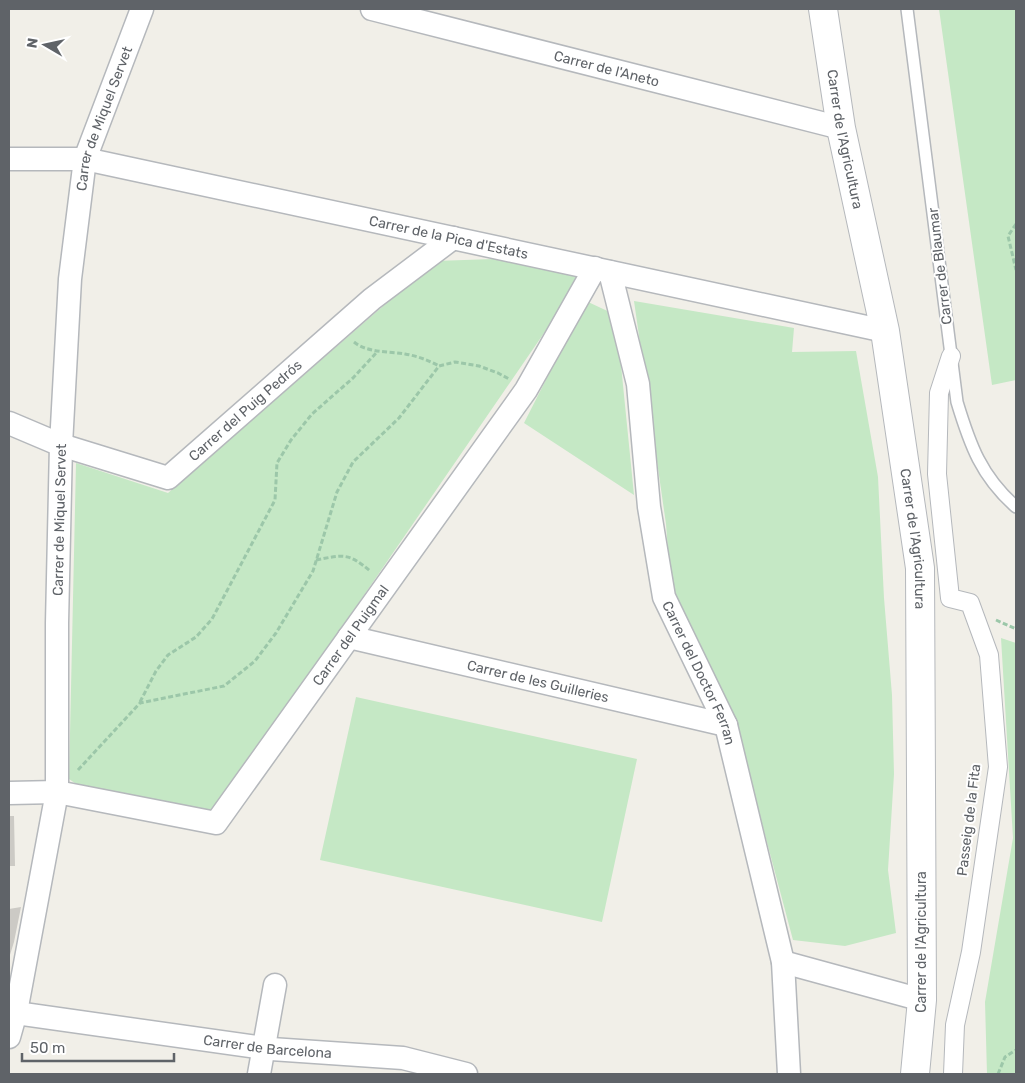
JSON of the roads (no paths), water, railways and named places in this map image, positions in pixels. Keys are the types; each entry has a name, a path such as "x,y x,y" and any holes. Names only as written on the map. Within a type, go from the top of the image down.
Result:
{"street":[{"name":"Carrer de Miquel Servet","path":"9,1037 12,1012 57,792 60,445 70,279 85,159 142,9"},
{"name":"Carrer de l'Aneto","path":"372,9 841,128"},
{"name":"Carrer de l'Agricultura","path":"823,9 841,128 885,331 920,568 922,1000 915,1074"},
{"name":"Carrer de la Pica d'Estats","path":"9,159 85,159 885,331"},
{"name":"Carrer del Puig Pedrós","path":"9,423 60,445 168,478 372,299 453,238"},
{"name":"Carrer del Puigmal","path":"9,793 57,792 216,823 526,390 603,270"},
{"name":"Carrer del Doctor Ferran","path":"603,270 638,384 649,507 664,598 726,724 783,962 789,1074"},
{"path":"951,356 939,393 937,474 950,598 970,602 990,655 998,767 971,952 954,1025 953,1074"},
{"name":"Carrer de les Guilleries","path":"349,638 726,724"},
{"path":"783,962 922,1000"},
{"path":"259,1074 275,985"},
{"name":"Carrer de Barcelona","path":"12,1012 264,1048 466,1074"}],"lane":[{"name":"Carrer de Blaumar","path":"907,9 958,402 975,457 991,482 1016,507"}]}
